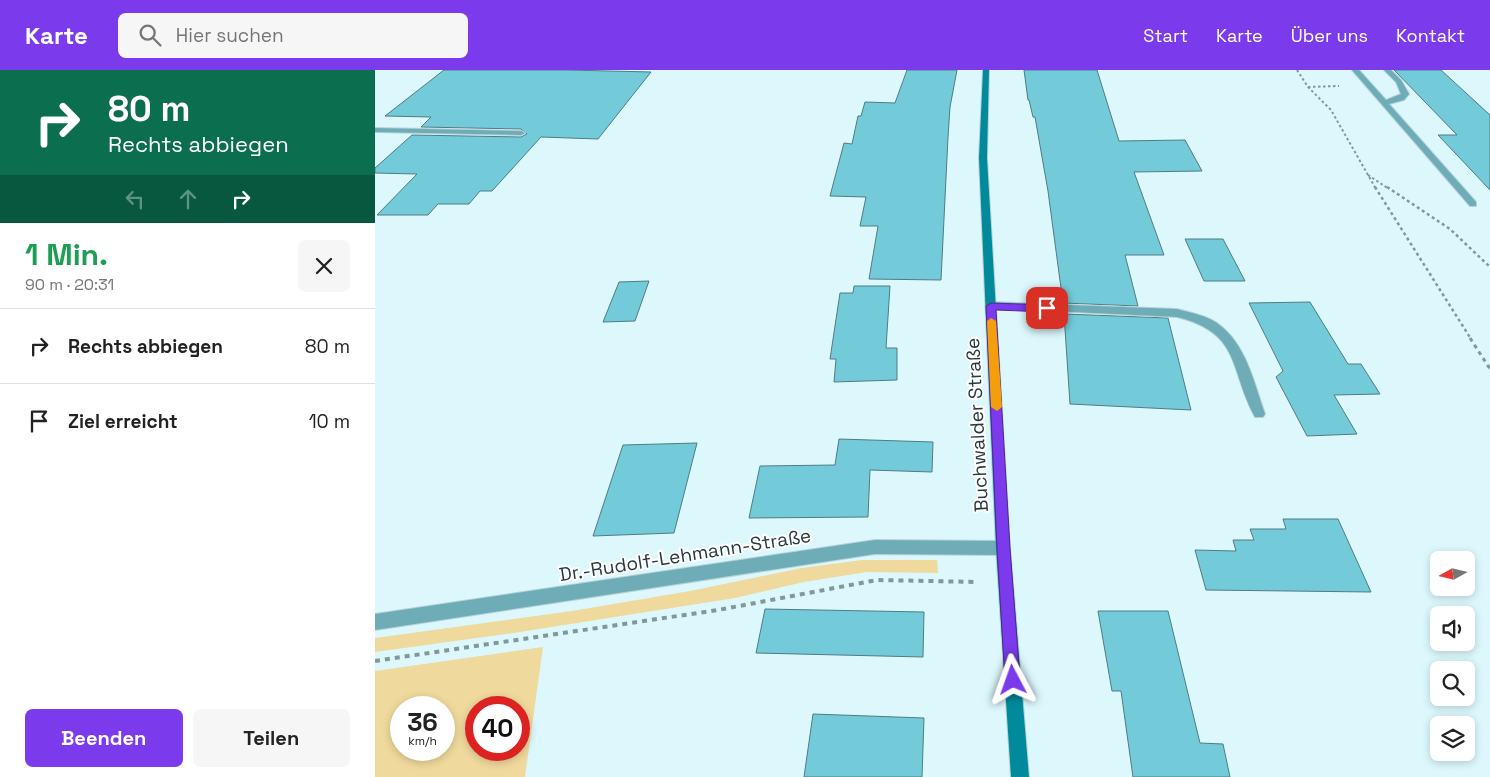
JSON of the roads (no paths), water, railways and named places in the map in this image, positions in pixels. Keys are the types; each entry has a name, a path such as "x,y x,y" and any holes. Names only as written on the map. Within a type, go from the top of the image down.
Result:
{"street":[{"name":"Buchwalder Straße","path":"986,70 983,158 1003,548 1019,777"},
{"path":"1355,70 1473,204"},
{"path":"1385,103 1401,98 1405,94 1399,81 1387,70"},
{"path":"375,130 521,133"},
{"path":"991,306 1177,313 1203,320 1214,325 1229,340 1259,414"},
{"name":"Dr.-Rudolf-Lehmann-Straße","path":"375,622 875,547 1003,548"}]}
